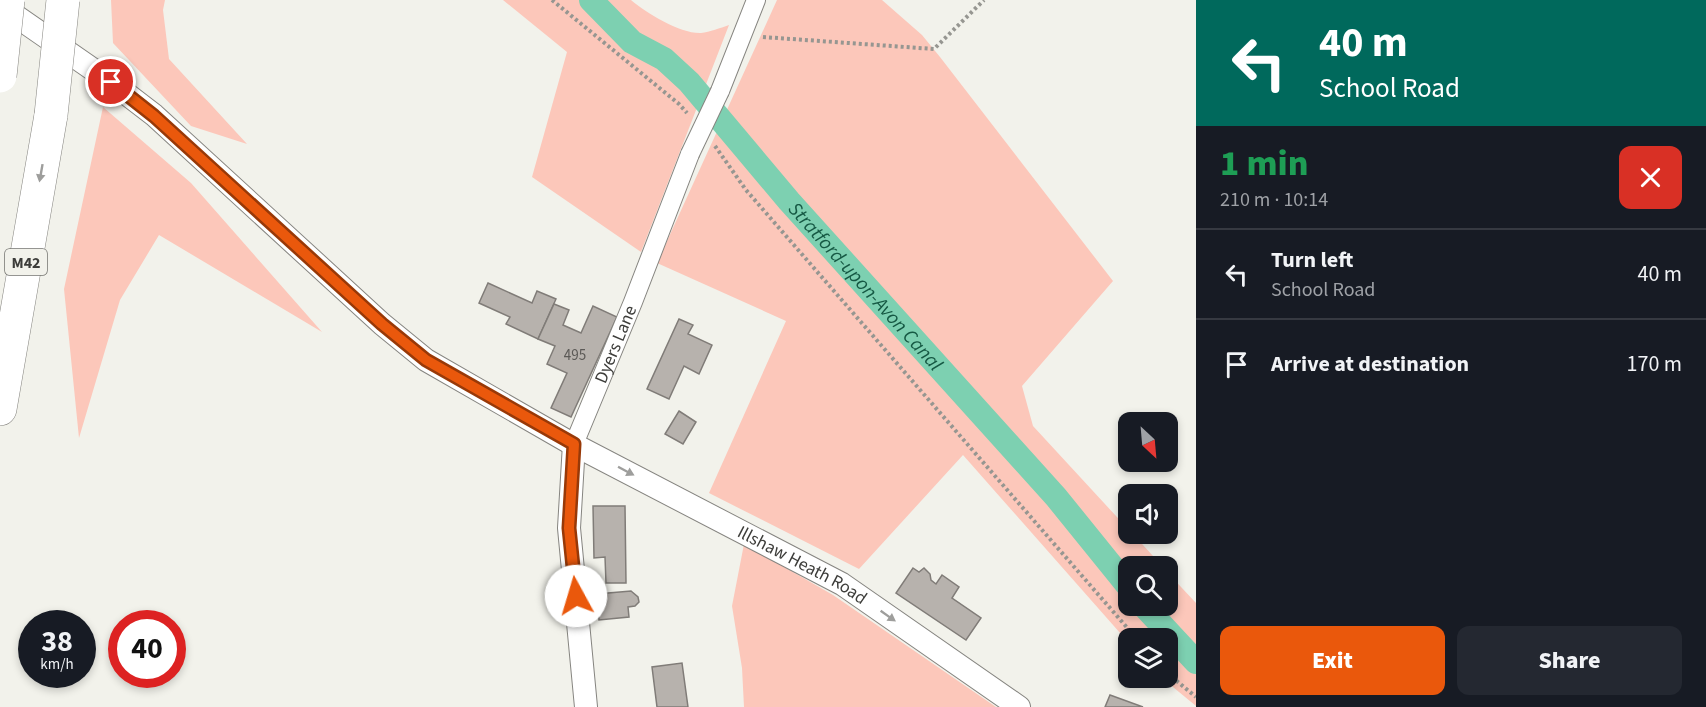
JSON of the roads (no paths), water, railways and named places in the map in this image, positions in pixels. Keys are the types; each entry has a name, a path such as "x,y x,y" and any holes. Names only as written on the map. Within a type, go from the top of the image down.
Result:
{"highway":[{"path":"0,76 8,0"},
{"name":"M42","path":"0,409 51,115 63,0"}],"street":[{"name":"Dyers Lane","path":"586,707 569,528 574,444 633,302 690,154 720,91 756,0"},
{"name":"Illshaw Heath Road","path":"0,5 111,82 154,116 382,324 426,360 574,444 842,584 1019,707"}],"waterway":[{"name":"Stratford-upon-Avon Canal","path":"591,0 632,42 664,59 689,82 789,201 1056,497 1118,574"},
{"name":"Stratford-upon-Avon Canal","path":"1153,616 1196,662"}]}
